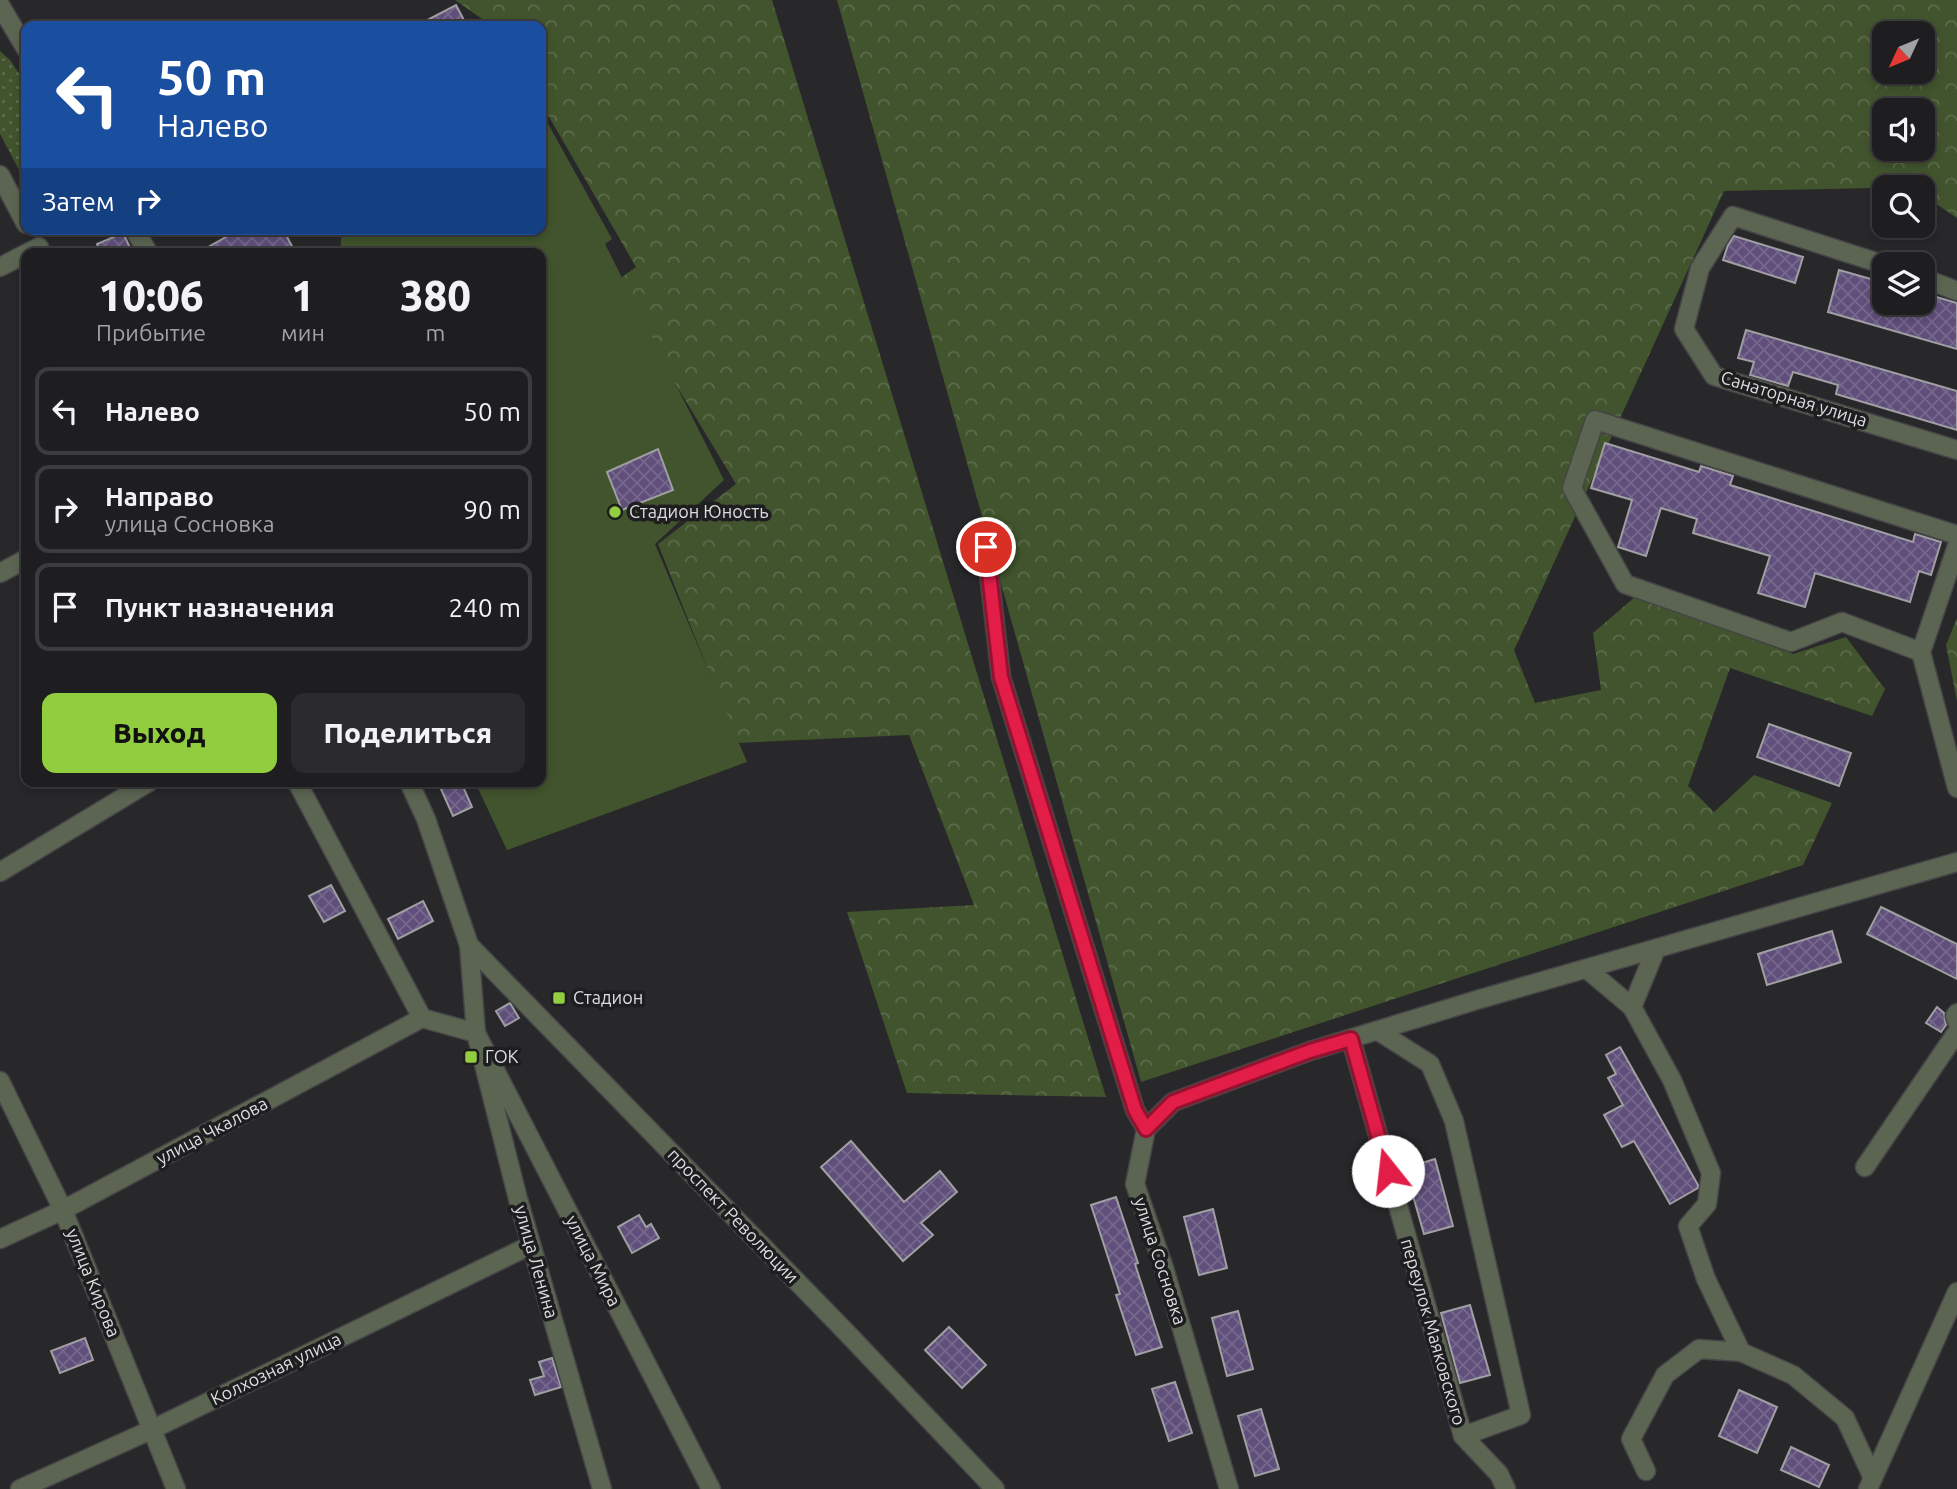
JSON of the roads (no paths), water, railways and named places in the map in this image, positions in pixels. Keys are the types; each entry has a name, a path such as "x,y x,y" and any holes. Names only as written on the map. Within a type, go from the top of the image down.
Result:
{"street":[{"path":"6,0 0,4 21,40"},
{"path":"0,175 21,215"},
{"name":"Санаторная улица","path":"1872,261 1733,216 1700,268 1684,329 1714,376 1957,450"},
{"path":"0,267 21,258"},
{"path":"1935,282 1957,291"},
{"path":"1921,652 1842,622 1791,642 1625,584 1573,488 1595,420 1957,535"},
{"path":"1957,546 1921,652 1957,788"},
{"path":"986,547 1001,677 1135,1110 1146,1129 1173,1102 1310,1051 1957,862"},
{"path":"0,573 21,562"},
{"path":"0,872 141,787"},
{"path":"300,787 422,1018 476,1032"},
{"path":"411,787 426,819 469,945"},
{"name":"улица Ленина","path":"469,945 476,1032 531,1245 602,1489"},
{"name":"проспект Революции","path":"469,945 837,1322 995,1489"},
{"path":"1632,1007 1657,949"},
{"path":"1588,970 1632,1007 1672,1080 1711,1173 1707,1204 1688,1226 1706,1279 1741,1352"},
{"name":"улица Чкалова","path":"0,1239 63,1210 422,1018"},
{"path":"1865,1167 1957,1020"},
{"path":"1378,1031 1430,1063 1454,1121 1521,1415 1462,1436"},
{"name":"улица Мира","path":"476,1032 711,1489"},
{"name":"переулок Маяковского","path":"1351,1039 1462,1436 1499,1474 1506,1489"},
{"name":"улица Кирова","path":"0,1080 63,1210 176,1489"},
{"name":"улица Сосновка","path":"1146,1129 1135,1184 1164,1268 1229,1489"},
{"name":"Колхозная улица","path":"20,1489 153,1429 531,1245"},
{"path":"1870,1483 1957,1292"},
{"path":"1646,1471 1631,1439 1665,1375 1699,1349 1741,1352 1793,1376 1845,1418 1870,1483"}],"place":[{"name":"Стадион Юность","path":"615,512"},
{"name":"Стадион","path":"559,998"},
{"name":"ГОК","path":"471,1057"}]}
